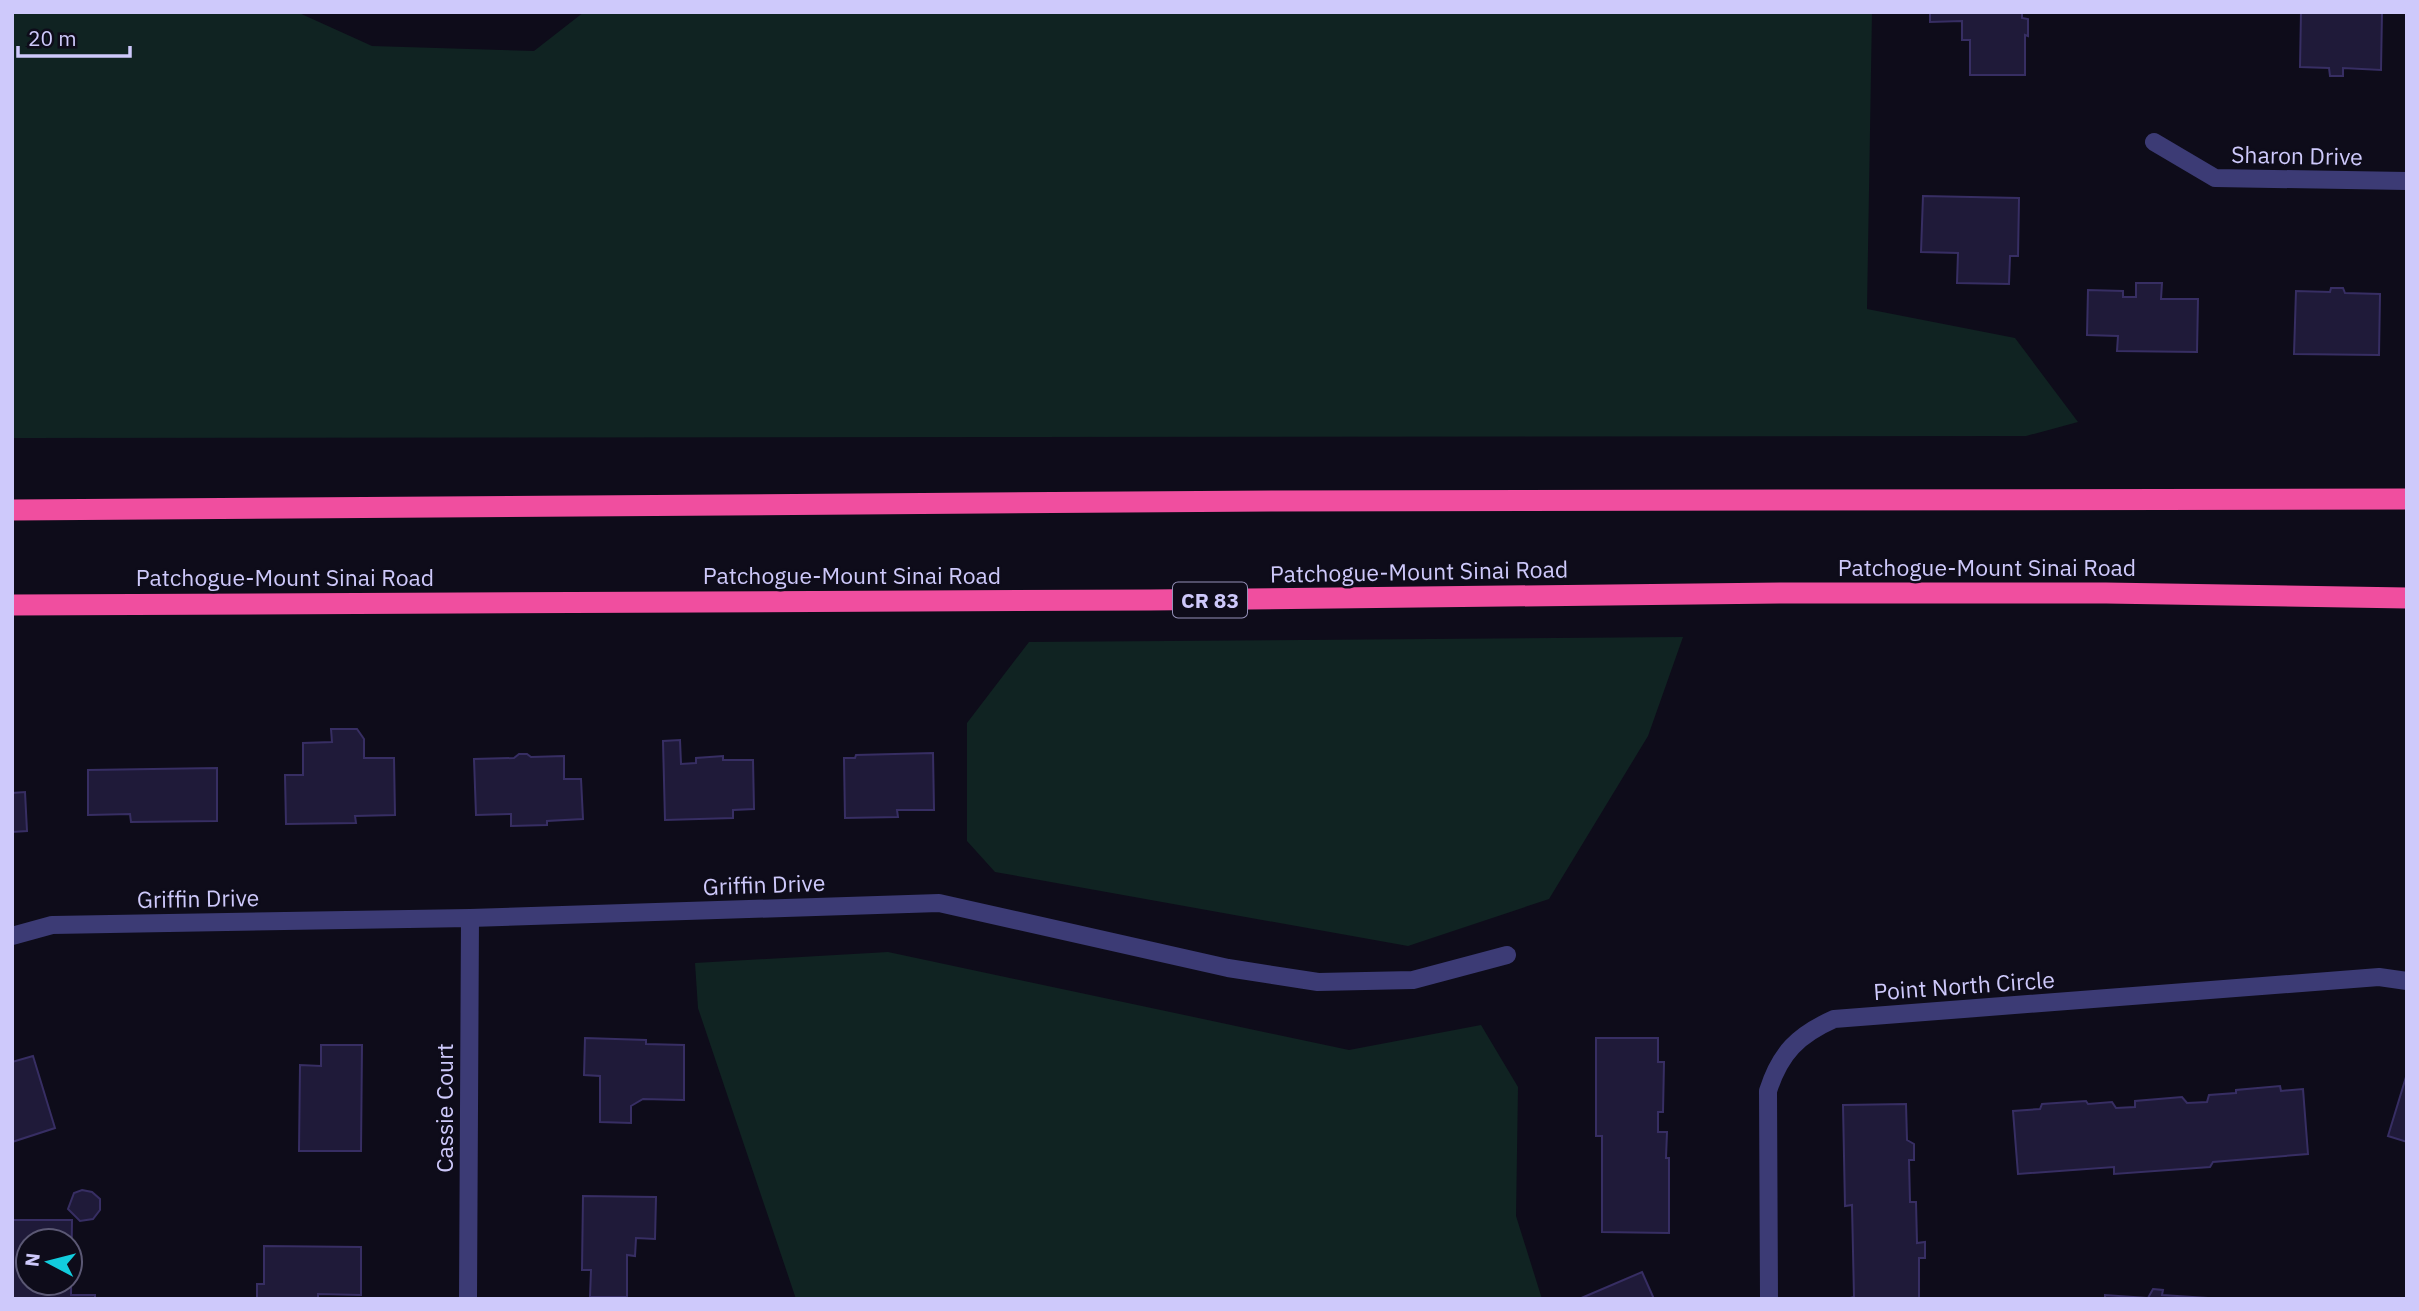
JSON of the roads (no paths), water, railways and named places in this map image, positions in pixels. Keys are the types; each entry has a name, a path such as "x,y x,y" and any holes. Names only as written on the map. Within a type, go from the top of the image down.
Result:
{"highway":[{"path":"12,510 1274,500 2407,499"},
{"name":"Patchogue-Mount Sinai Road","path":"12,605 1150,600 1785,593 2106,593 2407,598"}],"street":[{"name":"Sharon Drive","path":"2154,142 2215,178 2407,181"},
{"name":"Griffin Drive","path":"12,936 52,925 470,918 939,903 1228,968 1318,982 1413,979 1507,955"},
{"name":"Cassie Court","path":"468,1299 470,918"},
{"name":"Point North Circle","path":"1769,1299 1768,1091 1784,1056 1797,1039 1816,1027 1834,1019 2379,977 2407,981"}]}
